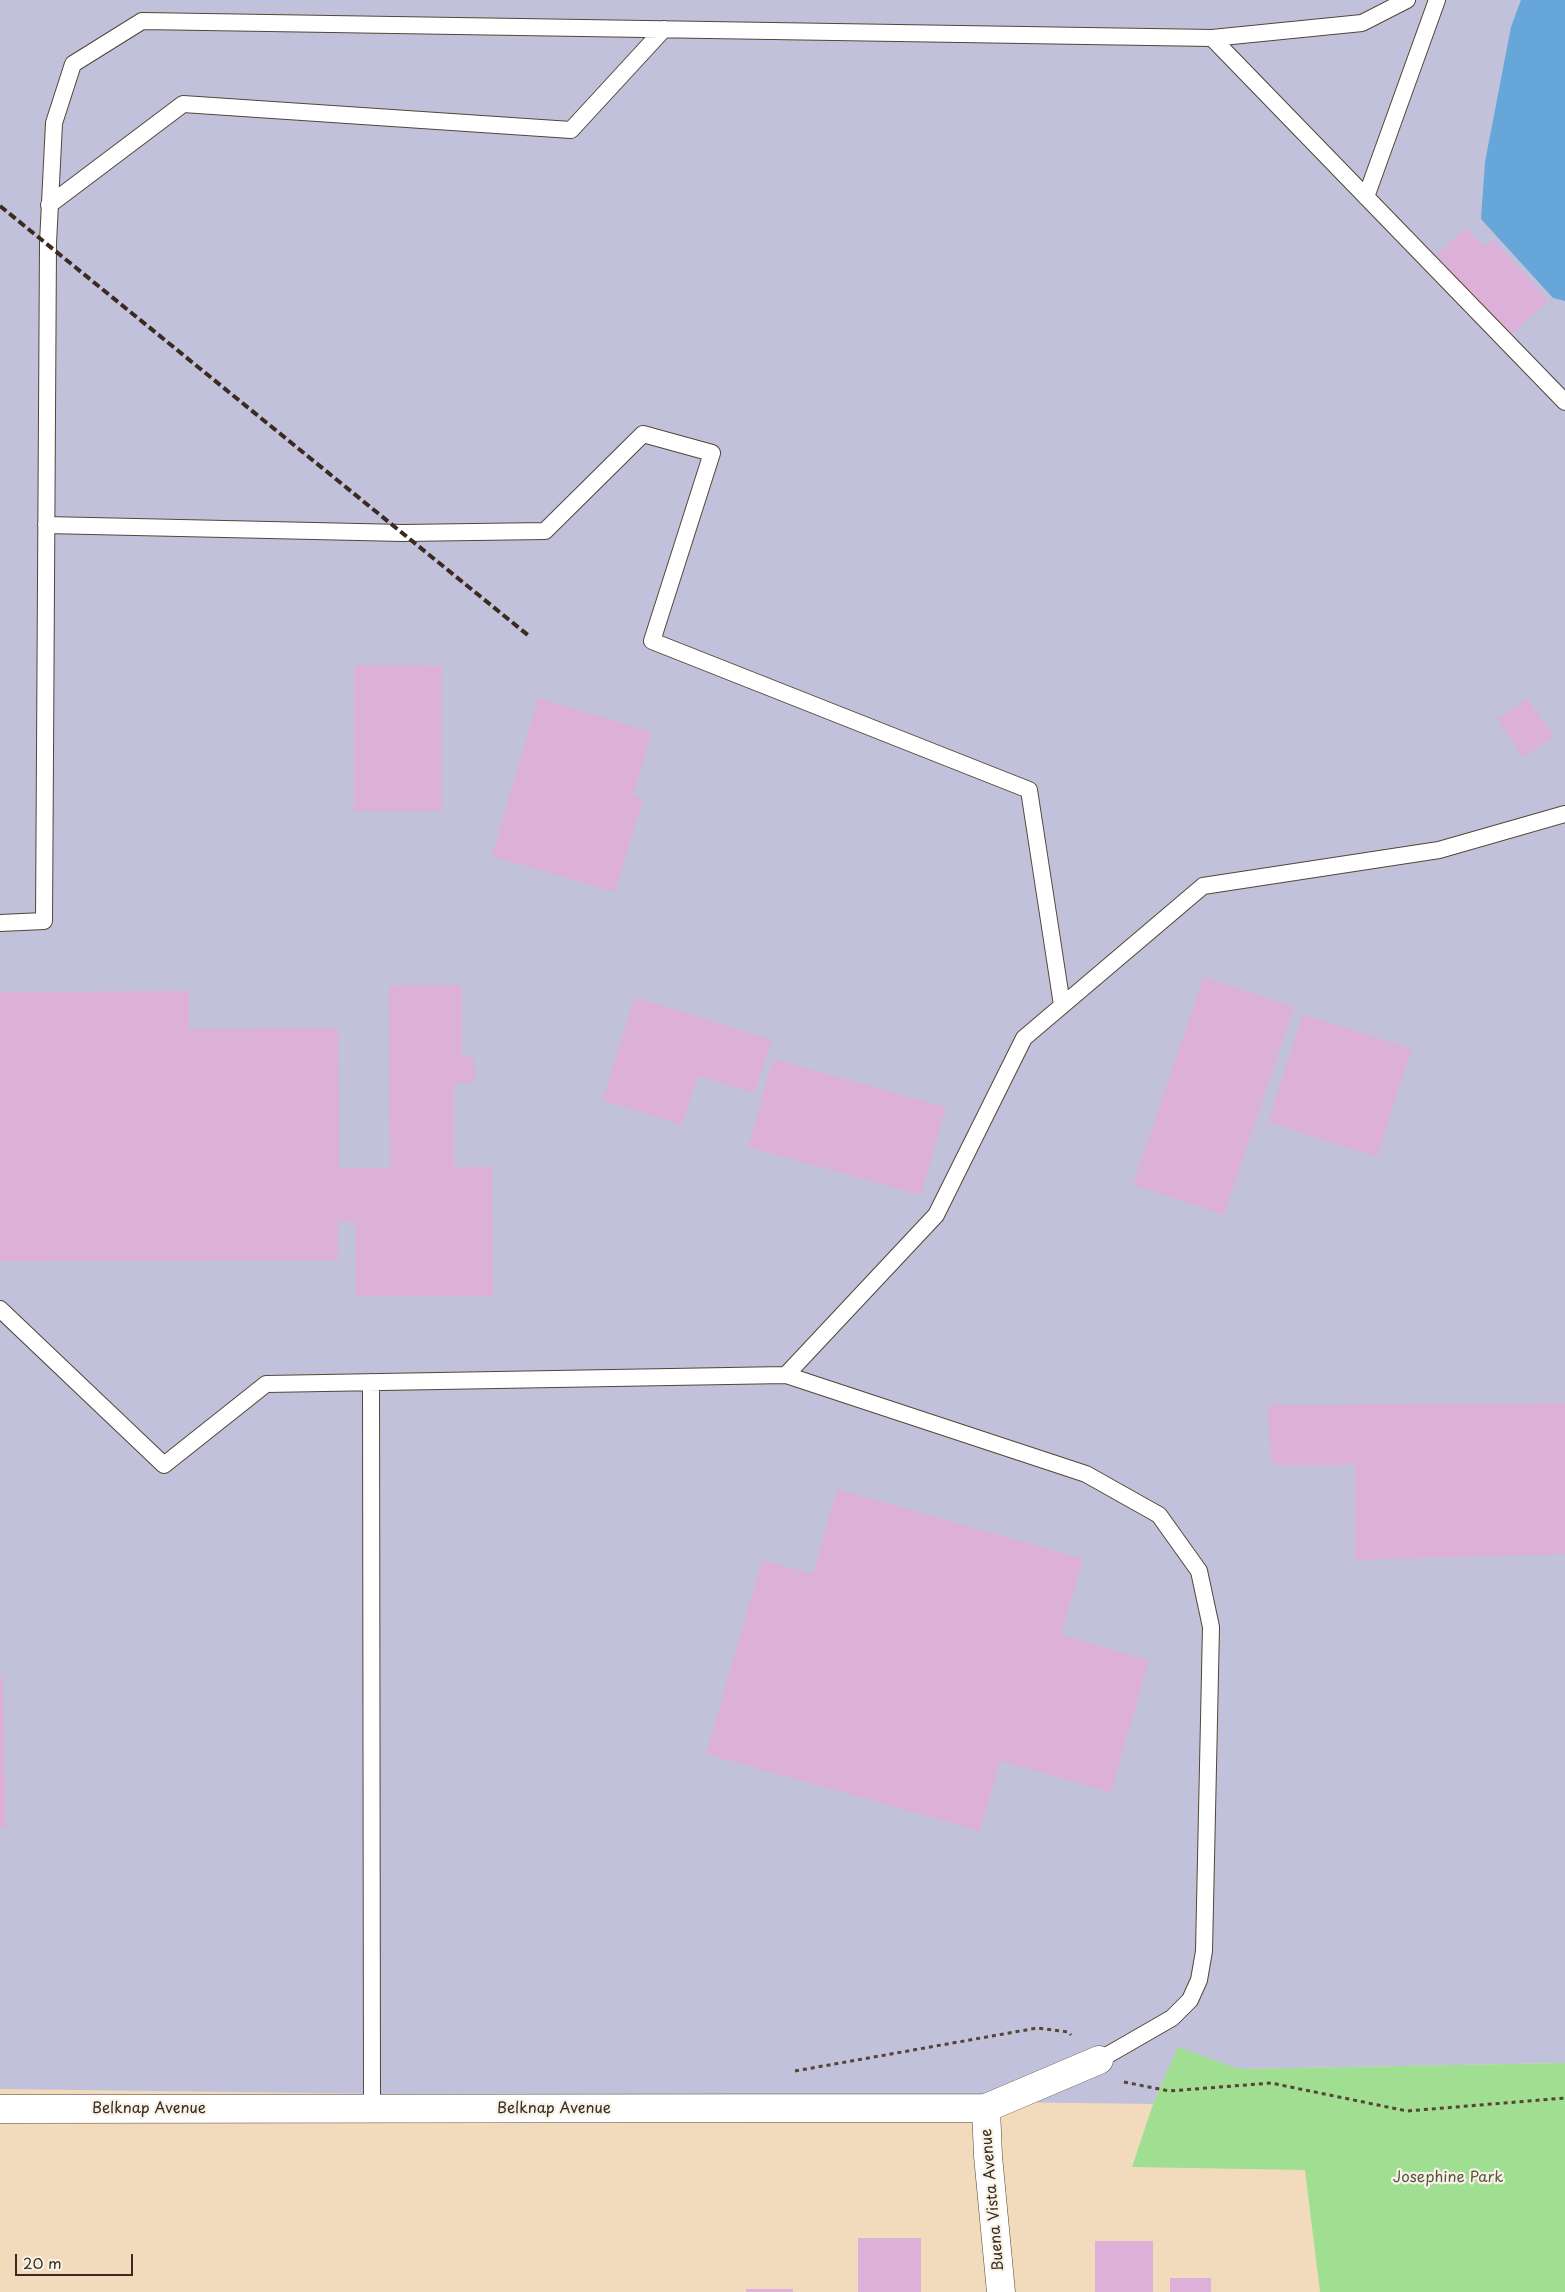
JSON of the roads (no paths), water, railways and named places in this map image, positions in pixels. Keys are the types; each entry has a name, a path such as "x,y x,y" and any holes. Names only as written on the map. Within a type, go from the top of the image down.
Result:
{"street":[{"name":"Belknap Avenue","path":"0,2109 986,2108 1099,2060"},
{"name":"Buena Vista Avenue","path":"986,2108 988,2156 1001,2292"}],"lane":[{"path":"0,923 44,921 49,206 54,123 73,64 142,21 1212,38 1362,23 1407,0"},
{"path":"1366,197 1437,0"},
{"path":"49,206 183,104 571,130 664,29"},
{"path":"1212,38 1565,402"},
{"path":"46,525 403,533 545,531 643,434 712,453 652,641 1029,790 1062,1005"},
{"path":"786,1374 936,1215 1024,1038 1203,886 1438,850 1565,814"},
{"path":"0,1309 164,1465 266,1384 786,1374 1086,1474 1159,1515 1199,1571 1211,1627 1204,1951 1199,1980 1190,2000 1172,2018 1099,2060"},
{"path":"370,1382 372,2109"}],"water":[{"path":"1521,0 1565,0 1565,301 1553,298 1481,219 1485,162 1511,27"}],"railway":[{"path":"0,206 529,636"}],"park label":[{"name":"Josephine Park","path":"1448,2178"}]}
